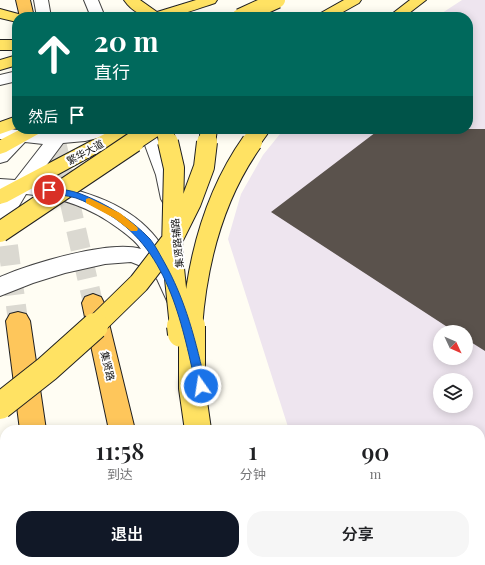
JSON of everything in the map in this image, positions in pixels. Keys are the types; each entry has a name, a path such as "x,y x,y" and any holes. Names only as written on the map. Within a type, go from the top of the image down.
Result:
{"highway":[{"path":"23,0 26,12"},
{"name":"集贤路","path":"93,303 121,425"},
{"path":"18,321 32,425"}],"main road":[{"path":"132,0 148,12"},
{"path":"173,12 210,0"},
{"path":"250,12 273,0"},
{"path":"251,12 277,0"},
{"path":"328,12 346,0"},
{"path":"333,12 354,0"},
{"path":"403,12 419,0"},
{"path":"0,13 12,17"},
{"path":"0,45 12,46"},
{"path":"0,65 12,61"},
{"path":"0,129 12,129"},
{"path":"0,148 18,134"},
{"name":"繁华大道","path":"0,197 119,134"},
{"path":"0,232 147,134"},
{"path":"166,134 174,168 172,249 183,350 197,425"},
{"path":"0,406 47,369 97,325 139,283 172,240 192,202 204,167 208,134"},
{"path":"197,425 192,383 190,338 194,297 201,257 220,198 233,172 258,134"}],"street":[{"path":"41,0 43,12"},
{"path":"91,0 95,12"},
{"path":"0,80 12,77"},
{"path":"0,133 12,131"},
{"path":"0,157 21,134"},
{"path":"0,221 20,186 61,134"},
{"name":"集贤路辅路","path":"150,134 165,175 173,208 188,328 211,425"},
{"path":"0,186 20,186 78,196 117,216 134,228 148,243 170,281 188,328"},
{"path":"0,287 26,276 118,255 131,254 147,259 160,269 170,281"}],"shaded area":[{"path":"462,0 485,0 485,425 287,425 228,239 241,194 263,155 280,134 473,134 473,12 444,12"}],"building":[{"path":"473,129 485,129 485,351 473,343 473,325 444,325 271,212 373,134 473,134"}],"tunnel":[{"path":"54,134 56,143"},
{"path":"56,142 93,303"},
{"path":"0,186 18,321"}],"slow traffic":[{"path":"89,201 117,216 134,229"}],"route":[{"path":"49,190 78,196 98,205 134,228 148,243 170,281 188,328 201,386"}]}
